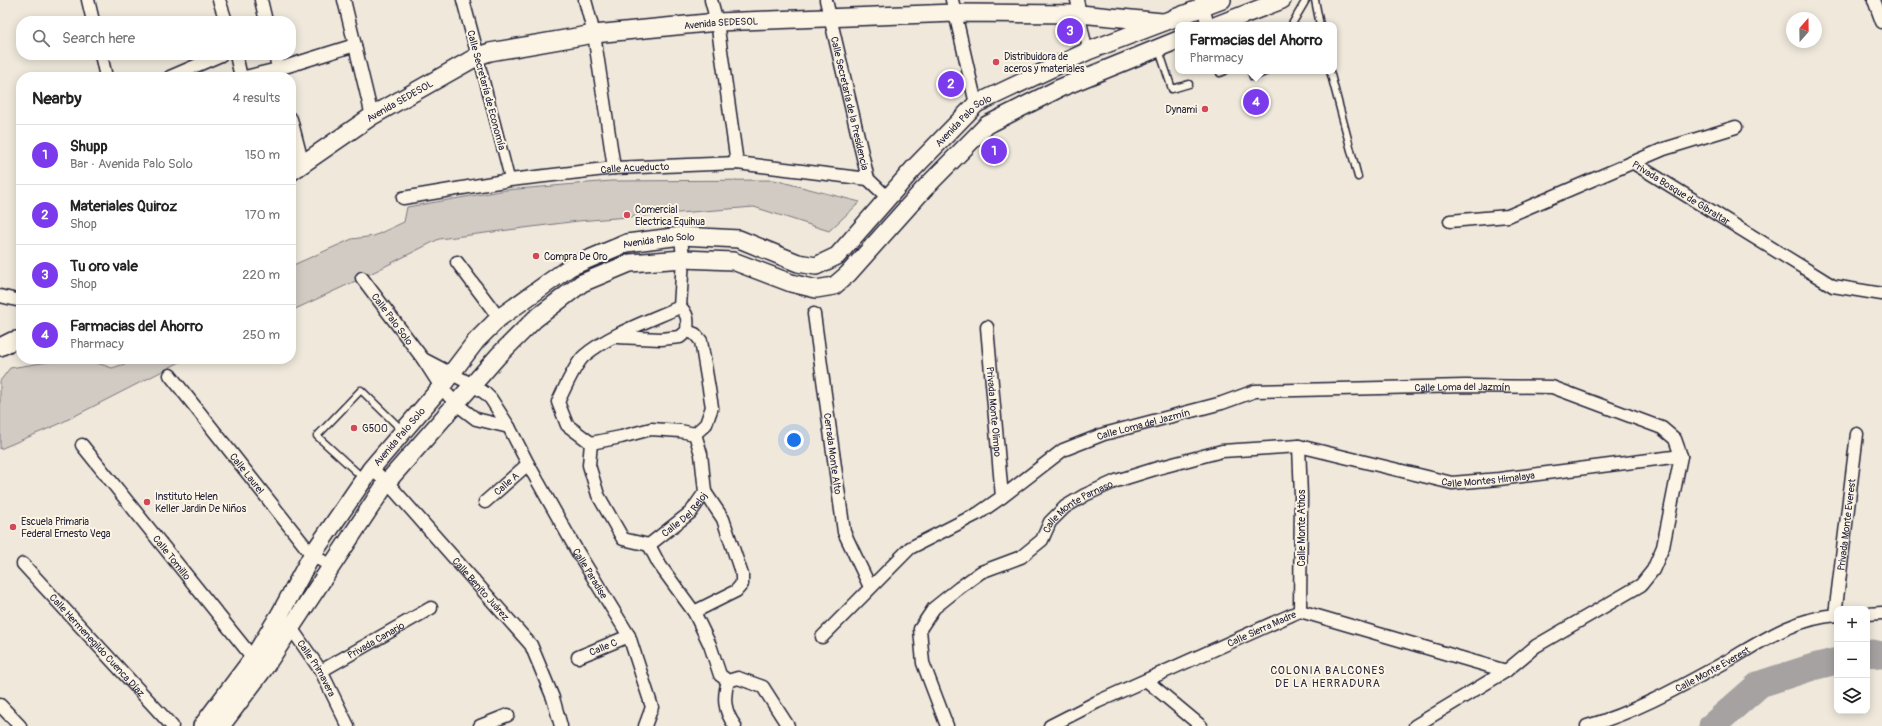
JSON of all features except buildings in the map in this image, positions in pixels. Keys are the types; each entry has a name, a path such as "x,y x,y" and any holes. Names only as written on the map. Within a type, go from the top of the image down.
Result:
{"main road":[{"name":"Avenida Palo Solo","path":"286,620 312,555 368,474 476,341 499,318 570,266 627,243 681,236 739,239 798,263 816,266 837,256 889,199 914,168 976,104 1088,52 1167,22 1202,4 1222,0"},
{"path":"1225,22 1282,0"},
{"name":"Avenida SEDESOL","path":"297,168 372,116 478,56 490,52 594,34 717,22 830,17 953,7 1078,7 1175,23"},
{"name":"Avenida Palo Solo","path":"221,726 286,620 331,566 387,482 455,403 535,318 582,283 630,264 683,258 733,261 791,283 816,289 834,286 848,274 923,190 987,125 1060,88 1175,41"},
{"path":"0,347 16,341"},
{"name":"Avenida Palo Solo","path":"202,726 258,664"}],"street":[{"path":"88,0 92,16"},
{"path":"219,0 224,16"},
{"path":"261,0 265,16"},
{"path":"344,0 372,116"},
{"name":"Calle Secretaría de Economía","path":"463,0 510,180"},
{"path":"585,0 594,34 614,168"},
{"path":"711,0 717,22 737,163"},
{"name":"Calle Secretaría de la Presidencia","path":"826,0 868,179 889,199"},
{"path":"1874,0 1882,22"},
{"path":"1202,4 1207,22"},
{"path":"953,7 976,104"},
{"path":"1078,7 1088,52"},
{"path":"282,72 355,45"},
{"path":"102,60 105,72"},
{"path":"180,72 208,60"},
{"path":"237,60 240,72"},
{"path":"276,60 279,72"},
{"path":"1632,162 1664,149 1736,127"},
{"name":"Privada Bosque de Gibraltar","path":"1450,222 1508,216 1632,162 1833,286 1882,294"},
{"name":"Calle Acueducto","path":"403,198 510,180 614,168 737,163 868,179"},
{"path":"680,307 683,258 681,236"},
{"path":"456,262 499,318"},
{"name":"Calle Palo Solo","path":"362,278 455,403"},
{"path":"0,296 16,300"},
{"path":"613,337 661,339 680,337 687,330 686,312 680,307"},
{"path":"591,443 567,425 558,402 568,381 583,356 613,337 680,307"},
{"name":"Cerrada Monte Alto","path":"814,314 844,532 870,587"},
{"name":"Privada Monte Olimpo","path":"986,327 1002,497"},
{"path":"591,443 651,429 680,431 695,434 706,424 712,407 701,341 695,334 687,330"},
{"name":"Calle Palo Solo","path":"423,359 450,372"},
{"name":"Calle Paradise","path":"450,372 473,385 492,399 509,426 528,464 577,551 629,636 652,707 645,726"},
{"name":"Calle Laurel","path":"170,375 312,555 331,566"},
{"name":"Calle Loma del Jazmín","path":"822,637 910,548 979,513 1063,450 1104,434 1222,402 1255,391 1465,386 1552,387 1662,428 1675,439 1681,456"},
{"path":"455,403 476,419 509,426"},
{"name":"Calle Del Reloj","path":"649,545 691,512 705,492 701,454 695,434"},
{"name":"Privada Monte Everest","path":"1837,606 1857,434"},
{"path":"591,443 589,465 598,495 623,539 649,545 659,564 694,612 710,645 720,675 728,681"},
{"name":"Calle Tomillo","path":"82,445 258,664"},
{"name":"Calle Montes Himalaya","path":"1299,446 1452,483 1500,479 1681,456"},
{"name":"Calle Monte Athos","path":"1299,446 1301,496 1300,610"},
{"name":"Calle Monte Parnaso","path":"947,726 922,663 920,629 934,608 959,588 981,572 1021,557 1042,540 1050,522 1064,506 1110,484 1158,468 1222,451 1299,446"},
{"path":"1415,726 1506,671 1536,646 1642,585 1653,570 1663,547 1681,456"},
{"name":"Calle A","path":"485,502 528,464"},
{"name":"Calle Benito Juárez","path":"368,474 387,482 531,645 553,698 560,726"},
{"path":"694,612 736,591 742,584 742,575 722,519 705,492"},
{"name":"Calle Hermenegildo Cuenca Díaz","path":"23,564 172,726"},
{"name":"Privada Canario","path":"321,671 431,608"},
{"name":"Calle Sierra Madre","path":"1050,726 1097,702 1147,681 1202,654 1300,610 1506,671"},
{"path":"1870,614 1882,613"},
{"name":"Calle Monte Everest","path":"1587,726 1613,719 1699,676 1800,622 1834,615"},
{"name":"Calle Primavera","path":"286,620 321,671 348,726"},
{"name":"Calle C","path":"578,657 629,636"},
{"path":"728,681 738,678 763,687 788,726"},
{"path":"728,681 724,696 730,719 735,726"},
{"path":"1147,681 1201,726"},
{"path":"0,705 20,726"},
{"path":"480,726 508,715"}],"lane":[{"path":"1293,22 1306,0"},
{"path":"1315,0 1319,22"},
{"path":"1158,48 1172,89 1189,84"},
{"path":"1252,74 1253,77 1260,74"},
{"path":"1331,74 1358,177"},
{"path":"368,474 317,436 361,390 403,432"}],"shaded area":[{"path":"774,180 860,202 829,231 754,207 578,221 439,239 362,278 296,309 296,264 352,239 374,236 404,222 407,207 506,190 611,181"},
{"path":"35,364 100,364 112,368 124,364 176,364 57,425 0,449 0,381 10,368"}],"waterway":[{"path":"1870,653 1882,655"},
{"path":"1712,726 1760,684 1834,662"}],"place":[{"name":"Tu oro vale","path":"1070,31"},
{"name":"Distribuidora de aceros y materiales","path":"996,62"},
{"name":"Materiales Quiroz","path":"951,84"},
{"name":"Farmacias del Ahorro","path":"1256,102"},
{"name":"Dynami","path":"1205,109"},
{"name":"Shupp","path":"994,151"},
{"name":"Comercial Electrica Equihua","path":"627,215"},
{"name":"Compra De Oro","path":"536,256"},
{"name":"G500","path":"354,428"},
{"name":"Instituto Helen Keller Jardin De Niños","path":"147,502"},
{"name":"Escuela Primaria Federal Ernesto Vega","path":"13,527"}],"district":[{"name":"COLONIA BALCONES DE LA HERRADURA","path":"1328,676"}]}
